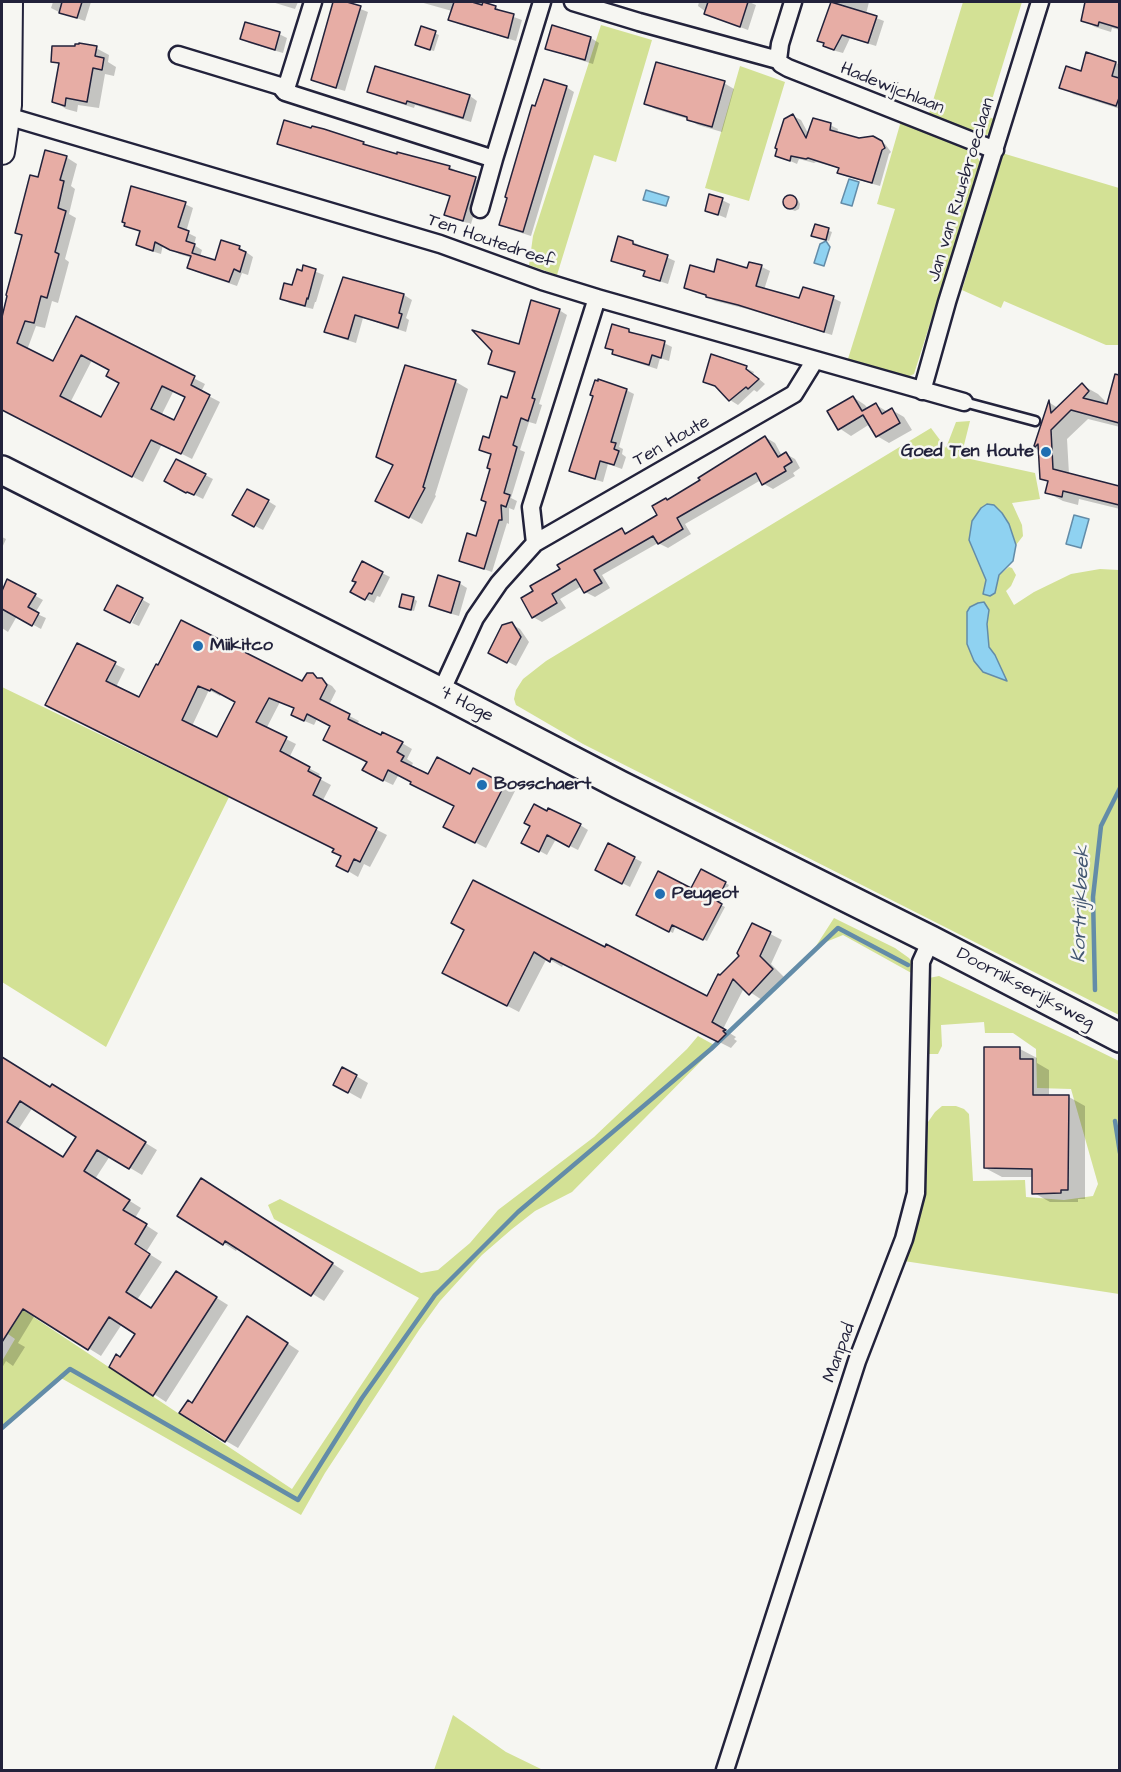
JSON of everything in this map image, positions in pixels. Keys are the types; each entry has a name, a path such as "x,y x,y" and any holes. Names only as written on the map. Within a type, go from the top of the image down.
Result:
{"main road":[{"name":"'t Hoge","path":"2,470 931,940"},
{"name":"Doornikserijksweg","path":"931,940 1119,1038"}],"street":[{"path":"2,152 7,116 10,2"},
{"path":"285,92 313,2"},
{"path":"480,209 542,2"},
{"name":"Hadewijchlaan","path":"573,2 778,60 788,68 995,150"},
{"path":"778,60 780,44 793,2"},
{"name":"Jan van Ruusbroeclaan","path":"922,391 1040,2"},
{"path":"178,55 280,86 285,92 494,159"},
{"name":"Ten Houtedreef","path":"7,116 440,244 542,281 597,298 964,402"},
{"path":"535,543 531,507 597,298"},
{"name":"Ten Houte","path":"441,692 475,618 499,584 535,543 794,394 815,360"},
{"name":"Manpad","path":"725,1770 857,1361 904,1239 916,1193 921,962 931,940"}],"lane":[{"path":"964,402 1035,422"}],"green space":[{"path":"963,2 1022,2 987,116 996,120 994,130 984,137 928,117"},
{"path":"601,25 652,40 616,162 594,155 557,275 529,265 533,236"},
{"path":"740,66 785,82 749,201 705,188"},
{"path":"901,121 971,148 981,163 981,170 914,374 905,378 847,362 895,209 877,204"},
{"path":"1002,153 1119,188 1119,345 1106,345 1004,301 1001,308 962,290"},
{"path":"970,421 961,457 1035,473 1040,499 1012,503 1022,525 1023,536 1016,545 1009,524 981,508 972,521 969,540 986,580 995,593 999,575 1009,567 1016,575 1006,591 1014,605 1034,592 1071,574 1100,569 1119,570 1119,1015 583,744 516,705 514,699 516,690 523,679 546,661 931,428 946,448 956,422","holes":["984,602 989,647 1006,680 983,672"]},
{"path":"2,687 229,797 106,1047 2,982"},
{"path":"834,918 895,948 909,958 914,965 915,975 843,935 816,946"},
{"path":"939,976 1119,1061 1119,1294 904,1261 922,1183 928,1122 942,1106 956,1106 969,1114 973,1181 1025,1180 1026,1197 1064,1200 1093,1196 1098,1184 1071,1089 1037,1088 1036,1049 1013,1033 985,1033 984,1022 941,1025 942,1046 938,1054 927,1054 925,982 929,978"},
{"path":"698,1036 716,1046 572,1192 535,1211 512,1229 482,1255 440,1301 325,1473 301,1515 61,1378 2,1429 2,1361 15,1339 8,1334 23,1310 292,1489 419,1298 274,1219 268,1205 280,1199 421,1273 438,1270 470,1243 498,1210 594,1137"},
{"path":"453,1715 506,1752 543,1770 434,1770"}],"water":[{"path":"849,179 859,182 852,206 841,203"},
{"path":"646,190 669,197 666,206 643,200"},
{"path":"826,241 830,247 824,266 814,263 820,244"},
{"path":"987,504 994,505 1002,513 1009,524 1016,545 1013,561 999,575 995,593 990,596 983,594 986,580 969,540 972,521 981,508"},
{"path":"1074,515 1089,519 1081,548 1066,544"},
{"path":"984,602 989,610 987,624 989,647 1007,681 983,672 974,661 967,644 967,612 970,607"}],"building":[{"path":"62,2 82,2 77,18 59,13"},
{"path":"333,2 347,2 361,6 336,88 311,80"},
{"path":"454,2 472,2 482,5 483,2 496,6 495,9 514,14 508,38 448,20"},
{"path":"708,2 748,2 740,27 704,14"},
{"path":"831,2 877,16 868,43 842,35 834,50 817,41"},
{"path":"1085,2 1119,2 1119,28 1099,22 1098,26 1081,21"},
{"path":"245,22 280,32 275,50 240,39"},
{"path":"552,25 591,37 585,60 545,49"},
{"path":"421,26 436,31 430,50 415,45"},
{"path":"79,43 97,46 95,56 104,58 102,70 93,68 87,102 66,98 65,106 52,102 59,63 51,62 52,46 75,46"},
{"path":"1086,52 1116,62 1112,76 1119,78 1119,98 1116,106 1059,88 1066,66 1081,71"},
{"path":"656,62 725,81 712,127 644,104"},
{"path":"375,66 470,95 463,118 367,92"},
{"path":"544,79 567,86 523,232 499,225 532,105 535,106"},
{"path":"793,114 806,138 813,118 831,123 830,130 859,138 873,136 882,141 885,148 882,150 872,183 837,173 839,168 808,158 791,156 790,161 775,156 777,149 775,148 784,119"},
{"path":"284,120 311,128 312,126 324,129 397,154 397,152 450,166 449,169 476,177 463,221 444,215 450,196 277,144"},
{"path":"45,150 67,156 60,180 64,181 58,208 66,211 55,252 59,254 47,298 41,296 34,323 25,321 17,343 53,361 76,316 195,376 191,385 210,395 181,454 151,440 132,477 2,410 2,317 22,235 15,233 30,175 38,177","holes":["81,355 109,370 106,376 119,383 101,417 60,396","162,386 185,397 174,420 151,409"]},
{"path":"131,186 186,202 178,227 189,231 186,241 195,244 192,253 215,260 221,240 240,246 239,249 246,252 240,272 234,269 229,282 187,268 191,256 170,250 155,242 153,251 136,245 140,231 124,226 125,223 122,222"},
{"path":"709,194 723,198 718,215 705,211"},
{"path":"787,195 793,195 797,202 793,209 787,209 783,205 783,199"},
{"path":"815,224 829,228 826,240 811,236"},
{"path":"618,236 633,241 633,244 668,255 660,281 643,276 645,271 611,261"},
{"path":"717,259 747,268 749,262 762,265 756,286 799,298 803,287 834,296 824,332 706,297 706,295 684,288 690,265 714,272"},
{"path":"303,265 316,269 305,306 280,299 284,283 292,285 297,269 302,271"},
{"path":"343,277 404,294 398,328 355,315 348,339 324,332"},
{"path":"531,300 560,309 532,398 535,399 528,421 521,418 513,445 517,447 504,493 510,495 506,507 501,505 502,520 499,520 484,569 459,561 467,533 476,536 486,502 481,500 490,469 487,468 491,454 479,450 483,436 489,438 501,396 507,398 515,372 488,364 492,351 472,330 519,344"},
{"path":"612,324 629,329 629,332 665,341 661,358 652,355 649,365 612,354 613,350 605,348"},
{"path":"711,354 747,366 746,369 759,379 729,401 715,386 703,382"},
{"path":"405,365 456,380 423,487 425,488 409,518 375,501 393,465 376,457"},
{"name":"Goed Ten Houte","path":"1115,374 1119,375 1119,423 1071,410 1051,430 1053,469 1119,486 1119,505 1063,491 1062,497 1045,493 1048,481 1040,479 1038,444 1033,449 1049,400 1051,413 1082,383 1089,391 1083,398 1107,404"},
{"path":"598,379 627,389 611,442 616,443 614,449 619,451 614,465 600,461 595,479 569,471 593,396 590,395 595,380 598,381"},
{"path":"853,396 862,411 876,403 882,414 892,408 900,423 876,437 863,415 838,430 827,411"},
{"path":"765,436 778,457 786,452 792,462 784,467 786,471 762,485 756,473 677,518 683,529 658,544 653,536 594,570 602,583 584,593 576,579 552,594 557,603 532,618 521,598 533,591 530,586 560,569 557,565 622,528 625,534 657,515 652,506 666,498 667,500 700,480 698,478"},
{"path":"176,459 206,474 194,495 164,481"},
{"path":"247,489 269,500 254,527 232,515"},
{"path":"362,561 383,572 372,594 369,593 365,600 350,592 356,582 352,581"},
{"path":"438,575 460,582 451,613 429,606"},
{"path":"7,579 36,594 28,607 39,613 32,626 2,609 2,591"},
{"path":"117,585 143,598 130,623 104,610"},
{"path":"402,594 414,597 411,610 399,607"},
{"path":"181,620 302,681 307,673 313,673 317,678 322,678 327,685 320,699 350,714 348,719 381,735 382,732 403,742 397,752 404,756 401,761 428,774 437,757 470,774 473,768 505,784 475,843 443,827 454,806 388,770 383,781 362,770 367,762 323,740 330,726 307,714 304,721 291,715 294,708 269,698 256,722 287,737 280,751 310,767 308,771 321,778 313,795 377,828 360,862 354,859 348,872 336,866 341,856 332,852 334,849 45,705 77,643 116,662 106,681 139,697 156,664 158,665","holes":["198,686 210,691 211,689 235,702 217,737 182,720"]},
{"path":"512,622 521,637 507,663 488,653 502,625"},
{"path":"534,804 547,811 548,808 581,824 569,847 547,835 539,852 521,843 530,826 524,823"},
{"path":"608,843 635,857 622,884 595,870"},
{"path":"701,869 726,882 717,901 722,904 703,940 672,925 669,932 636,915 658,871 691,888"},
{"path":"473,880 707,996 718,974 720,975 739,956 737,953 752,923 771,932 760,956 773,969 749,995 733,979 712,1022 726,1030 723,1031 726,1034 718,1042 551,958 550,962 534,952 507,1006 442,973 464,930 451,923"},
{"path":"984,1047 1020,1047 1020,1059 1033,1059 1033,1095 1069,1095 1068,1190 1061,1190 1061,1193 1032,1194 1032,1169 984,1168"},
{"path":"2,1057 50,1087 52,1084 146,1142 129,1169 97,1150 84,1171 130,1200 123,1210 147,1224 135,1244 150,1254 126,1292 151,1308 176,1271 217,1297 153,1396 109,1367 116,1354 120,1357 135,1334 109,1317 88,1350 23,1309 2,1342","holes":["20,1101 76,1137 63,1157 7,1122"]},
{"path":"342,1067 357,1075 348,1093 333,1085"},
{"path":"201,1178 333,1263 311,1296 225,1241 223,1245 177,1216"},
{"path":"247,1316 288,1343 225,1442 179,1413 188,1400 192,1403"}],"waterway":[{"name":"Kortrijkbeek","path":"1095,990 1093,897 1101,826 1120,788"},
{"path":"2,1428 70,1369 298,1500 362,1398 435,1295 518,1212 711,1049 838,928 908,965"},
{"name":"Kortrijkbeek","path":"1115,1121 1120,1153"}],"place":[{"name":"Goed Ten Houte","path":"1046,452"},
{"name":"Miikitco","path":"198,646"},
{"name":"Bosschaert","path":"482,785"},
{"name":"Peugeot","path":"660,894"}]}
